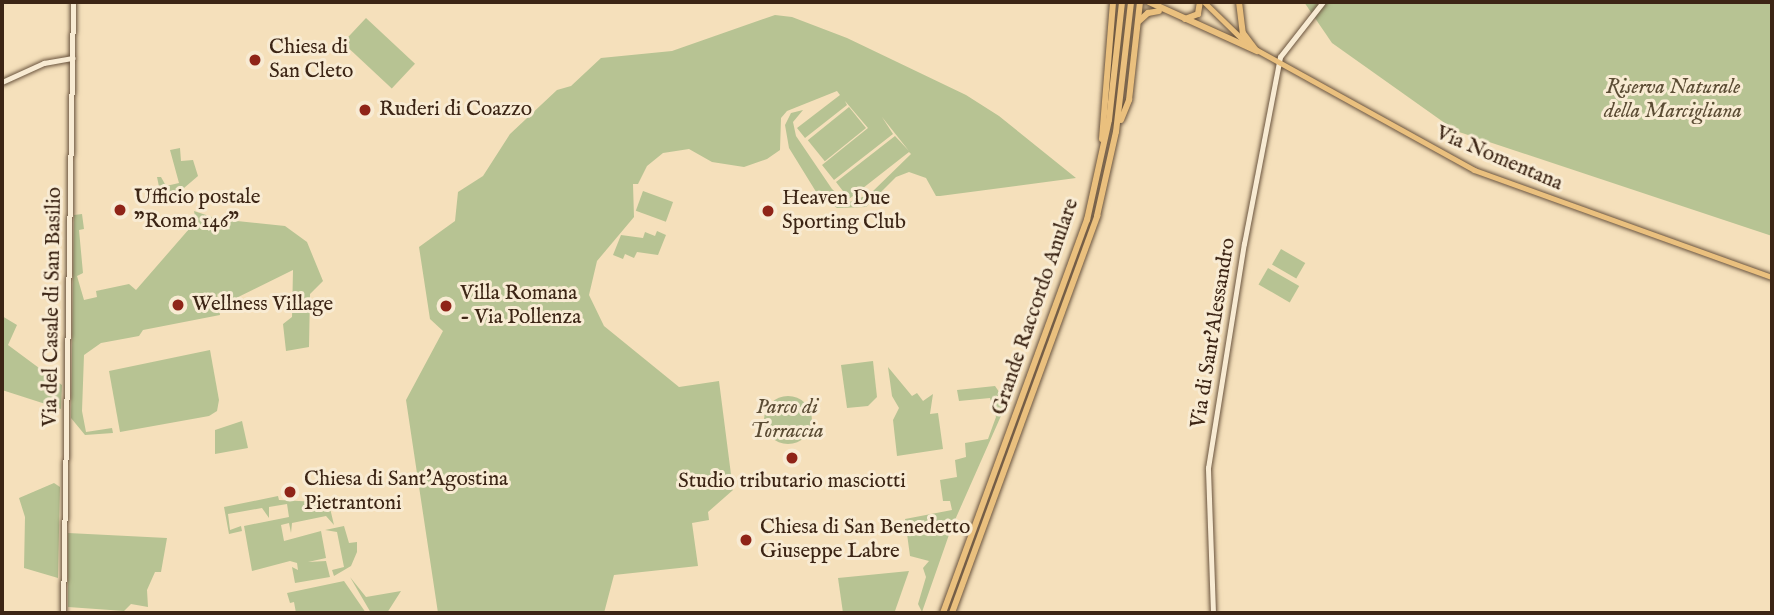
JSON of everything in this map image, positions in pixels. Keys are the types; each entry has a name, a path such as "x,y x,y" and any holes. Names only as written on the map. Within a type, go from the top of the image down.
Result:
{"highway":[{"path":"1103,155 1113,2"},
{"name":"Grande Raccordo Anulare","path":"943,613 1067,280 1103,155 1122,2"},
{"name":"Grande Raccordo Anulare","path":"952,613 1082,265 1116,132 1131,2"},
{"path":"1116,132 1128,102 1140,2"},
{"path":"1149,2 1162,11 1257,51"},
{"path":"1180,18 1196,16 1202,2"},
{"path":"1239,2 1243,33 1257,51"},
{"path":"1138,23 1148,13 1162,11"}],"main road":[{"name":"Via Nomentana","path":"1202,2 1257,51 1469,167 1772,277"}],"street":[{"name":"Via del Casale di San Basilio","path":"63,613 73,2"},
{"path":"1279,61 1322,2"},
{"path":"2,82 44,63 73,58"},
{"name":"Via di Sant'Alessandro","path":"1213,613 1208,468 1279,61"}],"green space":[{"name":"Riserva Naturale della Marcigliana","path":"1304,2 1772,2 1772,236 1456,131 1332,43"},
{"path":"775,15 792,17 847,38 966,95 999,116 1076,178 936,196 926,178 909,172 896,177 866,207 837,208 818,195 789,148 785,125 791,113 803,110 793,122 796,136 832,189 847,203 870,194 911,154 909,152 849,199 836,182 895,136 909,151 882,117 893,134 834,180 822,165 868,128 845,101 847,105 805,138 797,128 840,95 837,91 787,111 781,118 780,150 767,159 744,167 712,162 689,149 663,153 647,166 638,184 633,184 634,217 597,261 589,295 604,326 679,387 719,381 733,490 708,512 709,520 692,523 698,566 614,575 604,613 438,613 406,400 443,331 430,319 419,247 455,221 458,192 483,176 510,134 557,90 571,86 601,58 672,51"},
{"path":"366,18 415,64 392,89 343,43"},
{"path":"849,107 866,128 825,161 808,140"},
{"path":"180,148 181,161 193,160 198,176 163,206 157,177 161,177 166,186 179,183 170,150"},
{"path":"643,191 673,202 666,222 636,211"},
{"path":"194,211 218,219 285,226 307,242 323,281 310,294 309,347 286,351 283,324 292,317 293,270 222,305 217,293 220,315 143,330 139,336 101,343 84,355 82,411 86,432 112,428 113,433 85,435 71,418 74,215 82,214 84,229 79,230 83,273 77,276 84,300 97,297 96,291 129,284 136,290 196,221"},
{"path":"657,231 666,235 658,255 637,252 634,258 625,254 623,259 613,255 621,235 643,238 645,232 655,236"},
{"path":"1281,249 1305,263 1296,279 1272,265"},
{"path":"1268,268 1299,286 1290,302 1258,284"},
{"path":"2,316 17,325 8,345 62,385 61,409 2,390"},
{"path":"210,350 219,400 217,411 209,416 120,432 109,371"},
{"path":"873,361 877,397 868,406 847,408 841,365"},
{"path":"888,367 912,396 917,393 923,401 933,394 930,414 938,413 943,449 897,456 893,420 899,408 892,396"},
{"path":"995,386 1004,399 1004,409 951,529 922,612 918,604 926,577 923,568 929,561 910,556 905,519 952,510 950,501 943,501 940,480 957,477 955,460 966,457 965,443 988,439 996,417 990,398 959,401 957,390"},
{"name":"Parco di Torraccia","path":"788,396 805,403 812,420 805,437 788,444 771,437 764,420 771,403"},
{"path":"242,421 248,448 215,454 215,430"},
{"path":"54,483 60,487 58,578 24,568 25,517 19,498"},
{"path":"278,496 279,500 339,503 330,508 334,525 326,516 292,523 291,533 289,523 281,525 284,541 321,531 326,558 308,562 326,561 330,577 295,583 292,567 298,570 297,563 290,561 252,571 244,526 289,517 287,504 269,507 269,518 262,508 228,514 230,530 241,526 242,531 229,534 224,507"},
{"path":"344,526 349,543 357,542 357,552 351,566 334,576 332,570 344,567 337,532 325,530"},
{"path":"68,533 167,538 161,572 155,572 147,590 148,607 131,604 124,611 68,607"},
{"path":"909,571 895,611 843,613 838,578"},
{"path":"350,577 366,597 401,591 387,613 371,613"},
{"path":"344,581 366,613 296,613 294,602 290,603 287,593"}],"place":[{"name":"Chiesa di San Cleto","path":"255,60"},
{"name":"Ruderi di Coazzo","path":"365,110"},
{"name":"Ufficio postale \"Roma 146\"","path":"120,210"},
{"name":"Heaven Due Sporting Club","path":"768,211"},
{"name":"Wellness Village","path":"178,305"},
{"name":"Villa Romana - Via Pollenza","path":"446,306"},
{"name":"Studio tributario masciotti","path":"792,458"},
{"name":"Chiesa di Sant'Agostina Pietrantoni","path":"290,492"},
{"name":"Chiesa di San Benedetto Giuseppe Labre","path":"746,540"}]}
